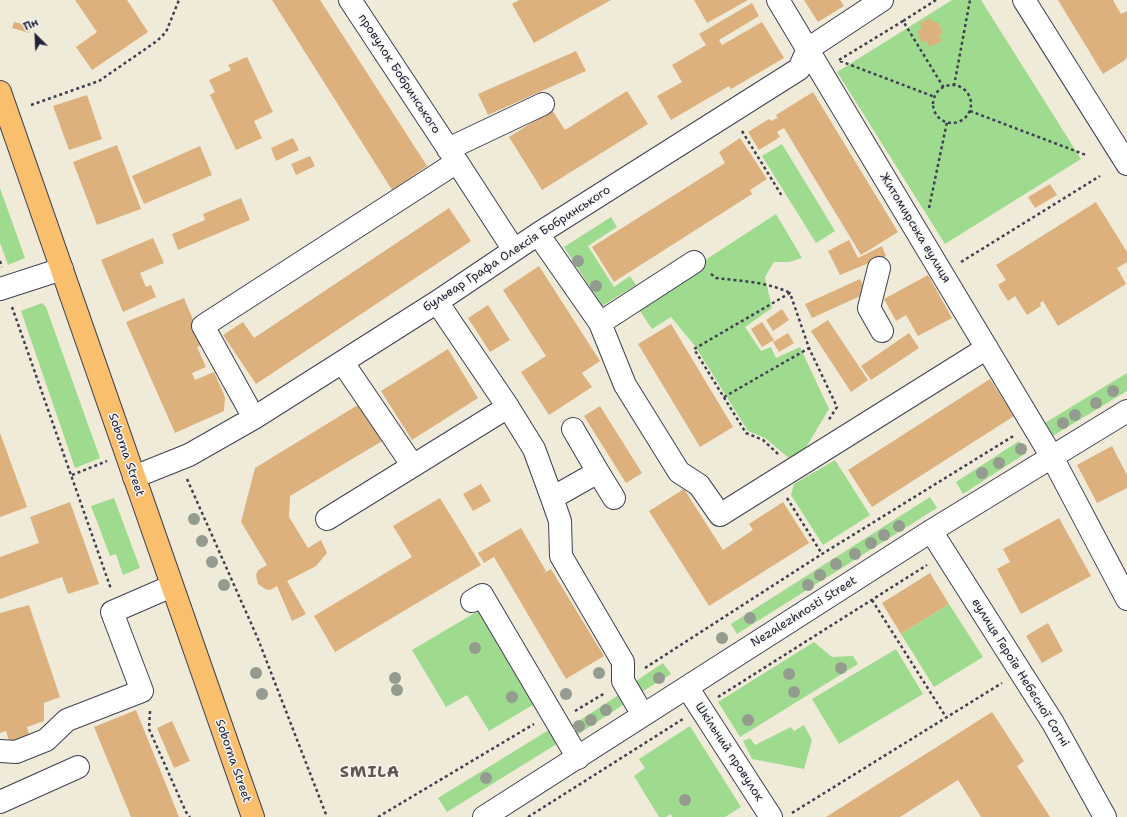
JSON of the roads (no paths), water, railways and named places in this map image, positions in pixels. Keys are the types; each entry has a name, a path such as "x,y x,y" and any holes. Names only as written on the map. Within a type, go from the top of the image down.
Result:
{"main road":[{"name":"Soborna Street","path":"0,92 253,817"}],"street":[{"name":"провулок Бобринського","path":"350,0 514,250"},
{"name":"Житомирська вулиця","path":"778,0 815,44 922,241 1052,457 1127,599"},
{"path":"815,44 882,0"},
{"path":"1024,0 1127,164"},
{"name":"бульвар Графа Олексія Бобринського","path":"134,477 189,455 254,418 343,363 438,302 538,234 799,69 815,44"},
{"path":"254,418 203,326 452,156 543,104"},
{"path":"538,234 600,323 625,385 678,472 700,485 720,515 987,348"},
{"path":"600,323 694,262"},
{"path":"879,268 868,308 882,331"},
{"path":"4,288 62,269"},
{"path":"438,302 534,449 560,521 561,556 623,662 624,681 643,715"},
{"path":"343,363 413,466"},
{"path":"327,519 508,407"},
{"name":"Nezalezhnosti Street","path":"484,817 931,531 1127,411"},
{"path":"573,429 614,498"},
{"path":"552,498 598,472"},
{"name":"вулиця Героїв Небесної Сотні","path":"931,531 1053,723 1106,817"},
{"path":"0,751 16,752 46,740 67,720 142,691 112,612 172,586"},
{"path":"472,601 482,595 578,758"},
{"name":"Шкільний провулок","path":"687,686 701,708 781,815"},
{"path":"0,802 78,767"}],"district":[{"name":"SMILA","path":"370,773"}]}
